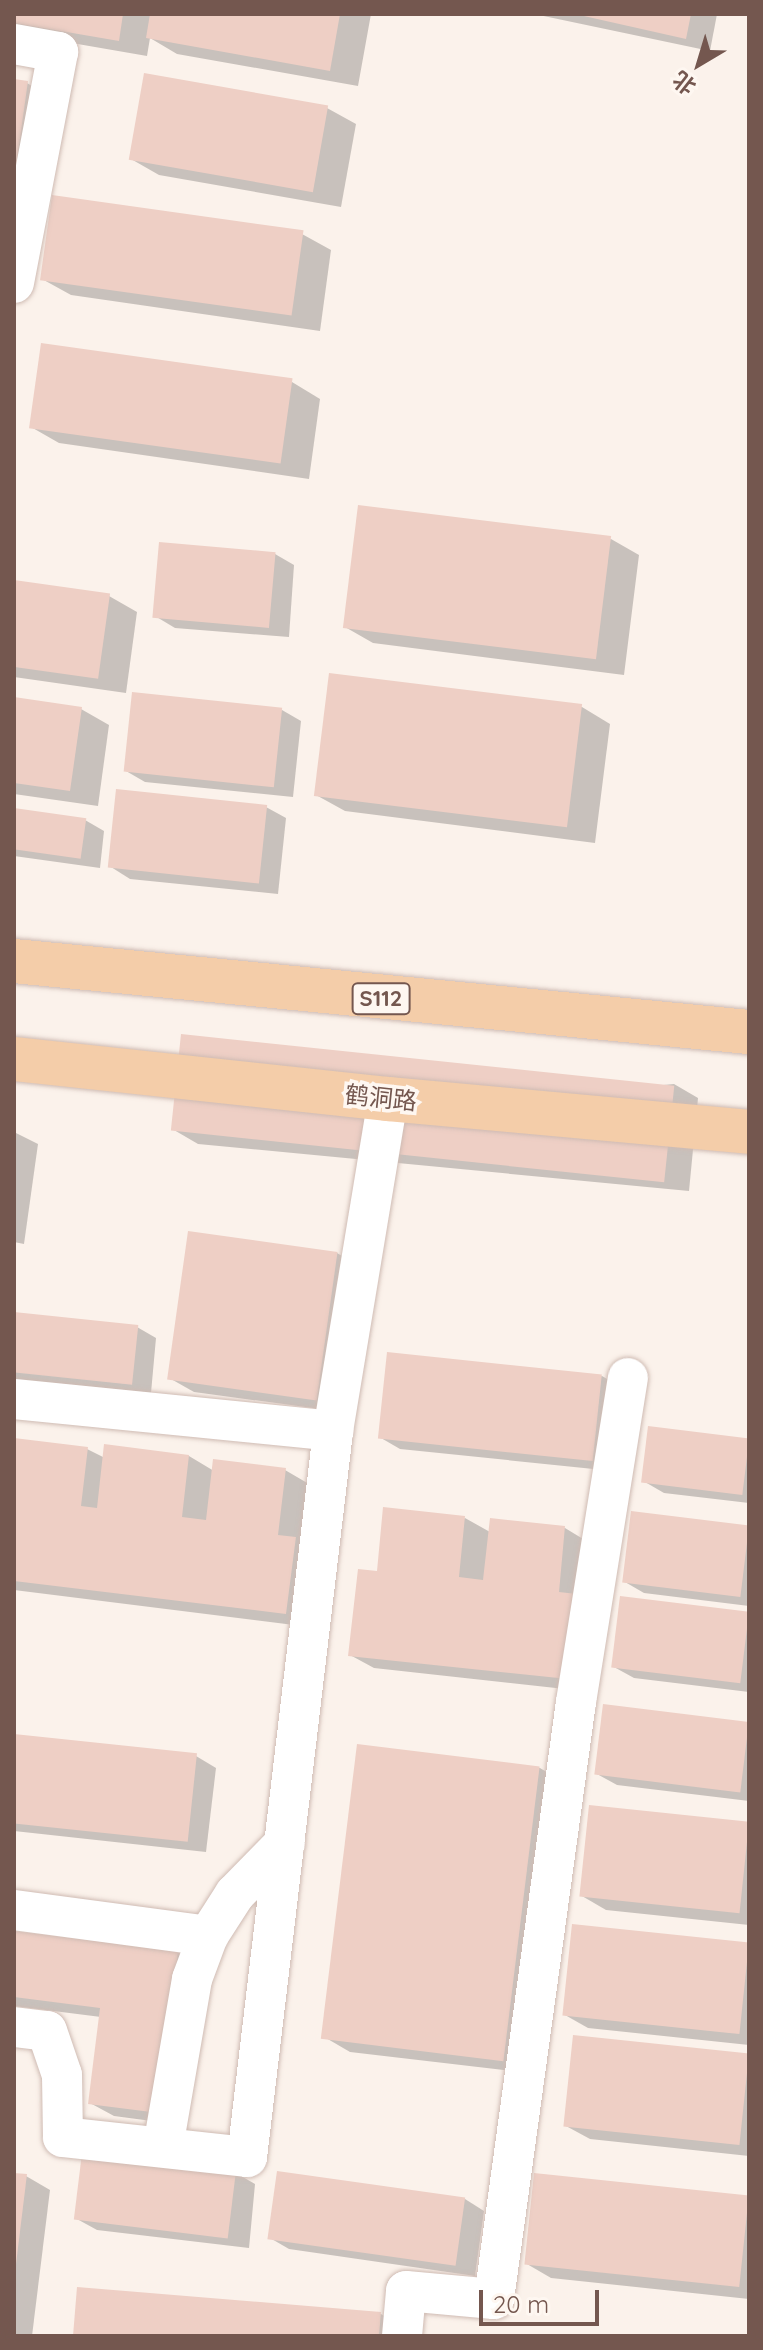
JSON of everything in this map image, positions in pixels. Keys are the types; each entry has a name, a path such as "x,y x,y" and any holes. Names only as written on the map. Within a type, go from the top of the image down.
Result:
{"main road":[{"name":"S112","path":"14,961 749,1032"},
{"name":"鹤洞路","path":"14,1059 388,1099 749,1132"}],"street":[{"path":"14,44 58,52 14,283"},
{"path":"14,2027 47,2031 62,2075 63,2137 247,2157 333,1431 388,1099"},
{"path":"402,2336 406,2291 494,2299 576,1702 628,1378"},
{"path":"14,1399 333,1431"},
{"path":"163,2147 192,1979 208,1936 235,1894 285,1843"},
{"path":"14,1910 208,1936"}],"building":[{"path":"14,14 123,14 119,41 14,23"},
{"path":"150,14 340,14 330,71 146,38"},
{"path":"575,14 691,14 686,39"},
{"path":"144,73 328,105 313,192 129,160"},
{"path":"14,79 28,81 16,167 14,167"},
{"path":"52,195 304,230 292,316 40,280"},
{"path":"41,343 293,378 281,464 29,428"},
{"path":"358,505 611,536 596,659 343,628"},
{"path":"159,542 276,552 269,628 152,618"},
{"path":"14,580 110,593 98,679 14,667"},
{"path":"329,673 582,704 567,827 314,796"},
{"path":"132,692 282,708 274,787 124,772"},
{"path":"14,697 82,707 70,791 14,783"},
{"path":"116,789 267,805 259,883 108,868"},
{"path":"14,808 86,818 81,859 14,849"},
{"path":"181,1034 674,1086 664,1182 171,1130"},
{"path":"188,1231 338,1252 317,1401 167,1380"},
{"path":"14,1312 138,1325 132,1385 14,1372"},
{"path":"387,1352 602,1375 593,1461 378,1439"},
{"path":"648,1426 749,1438 742,1495 641,1483"},
{"path":"14,1438 88,1447 81,1506 97,1508 104,1444 189,1455 182,1517 206,1520 213,1459 286,1468 278,1535 296,1537 286,1614 14,1581"},
{"path":"383,1507 465,1516 459,1577 483,1580 490,1518 565,1526 559,1592 577,1594 568,1679 348,1656 358,1569 377,1571"},
{"path":"631,1511 749,1525 740,1597 622,1582"},
{"path":"620,1596 749,1612 740,1683 611,1667"},
{"path":"603,1704 749,1722 740,1792 594,1774"},
{"path":"14,1734 197,1753 188,1842 14,1823"},
{"path":"357,1744 540,1766 503,2061 321,2039"},
{"path":"589,1805 749,1822 740,1913 579,1896"},
{"path":"572,1924 749,1943 739,2034 562,2015"},
{"path":"14,1931 178,1951 159,2113 88,2104 100,2008 14,1997"},
{"path":"573,2035 749,2053 739,2145 563,2126"},
{"path":"82,2153 236,2172 228,2238 74,2220"},
{"path":"277,2171 465,2197 456,2266 267,2239"},
{"path":"14,2173 27,2174 16,2264 14,2264"},
{"path":"534,2173 749,2196 739,2287 524,2264"},
{"path":"77,2287 381,2312 379,2336 73,2336"}]}
